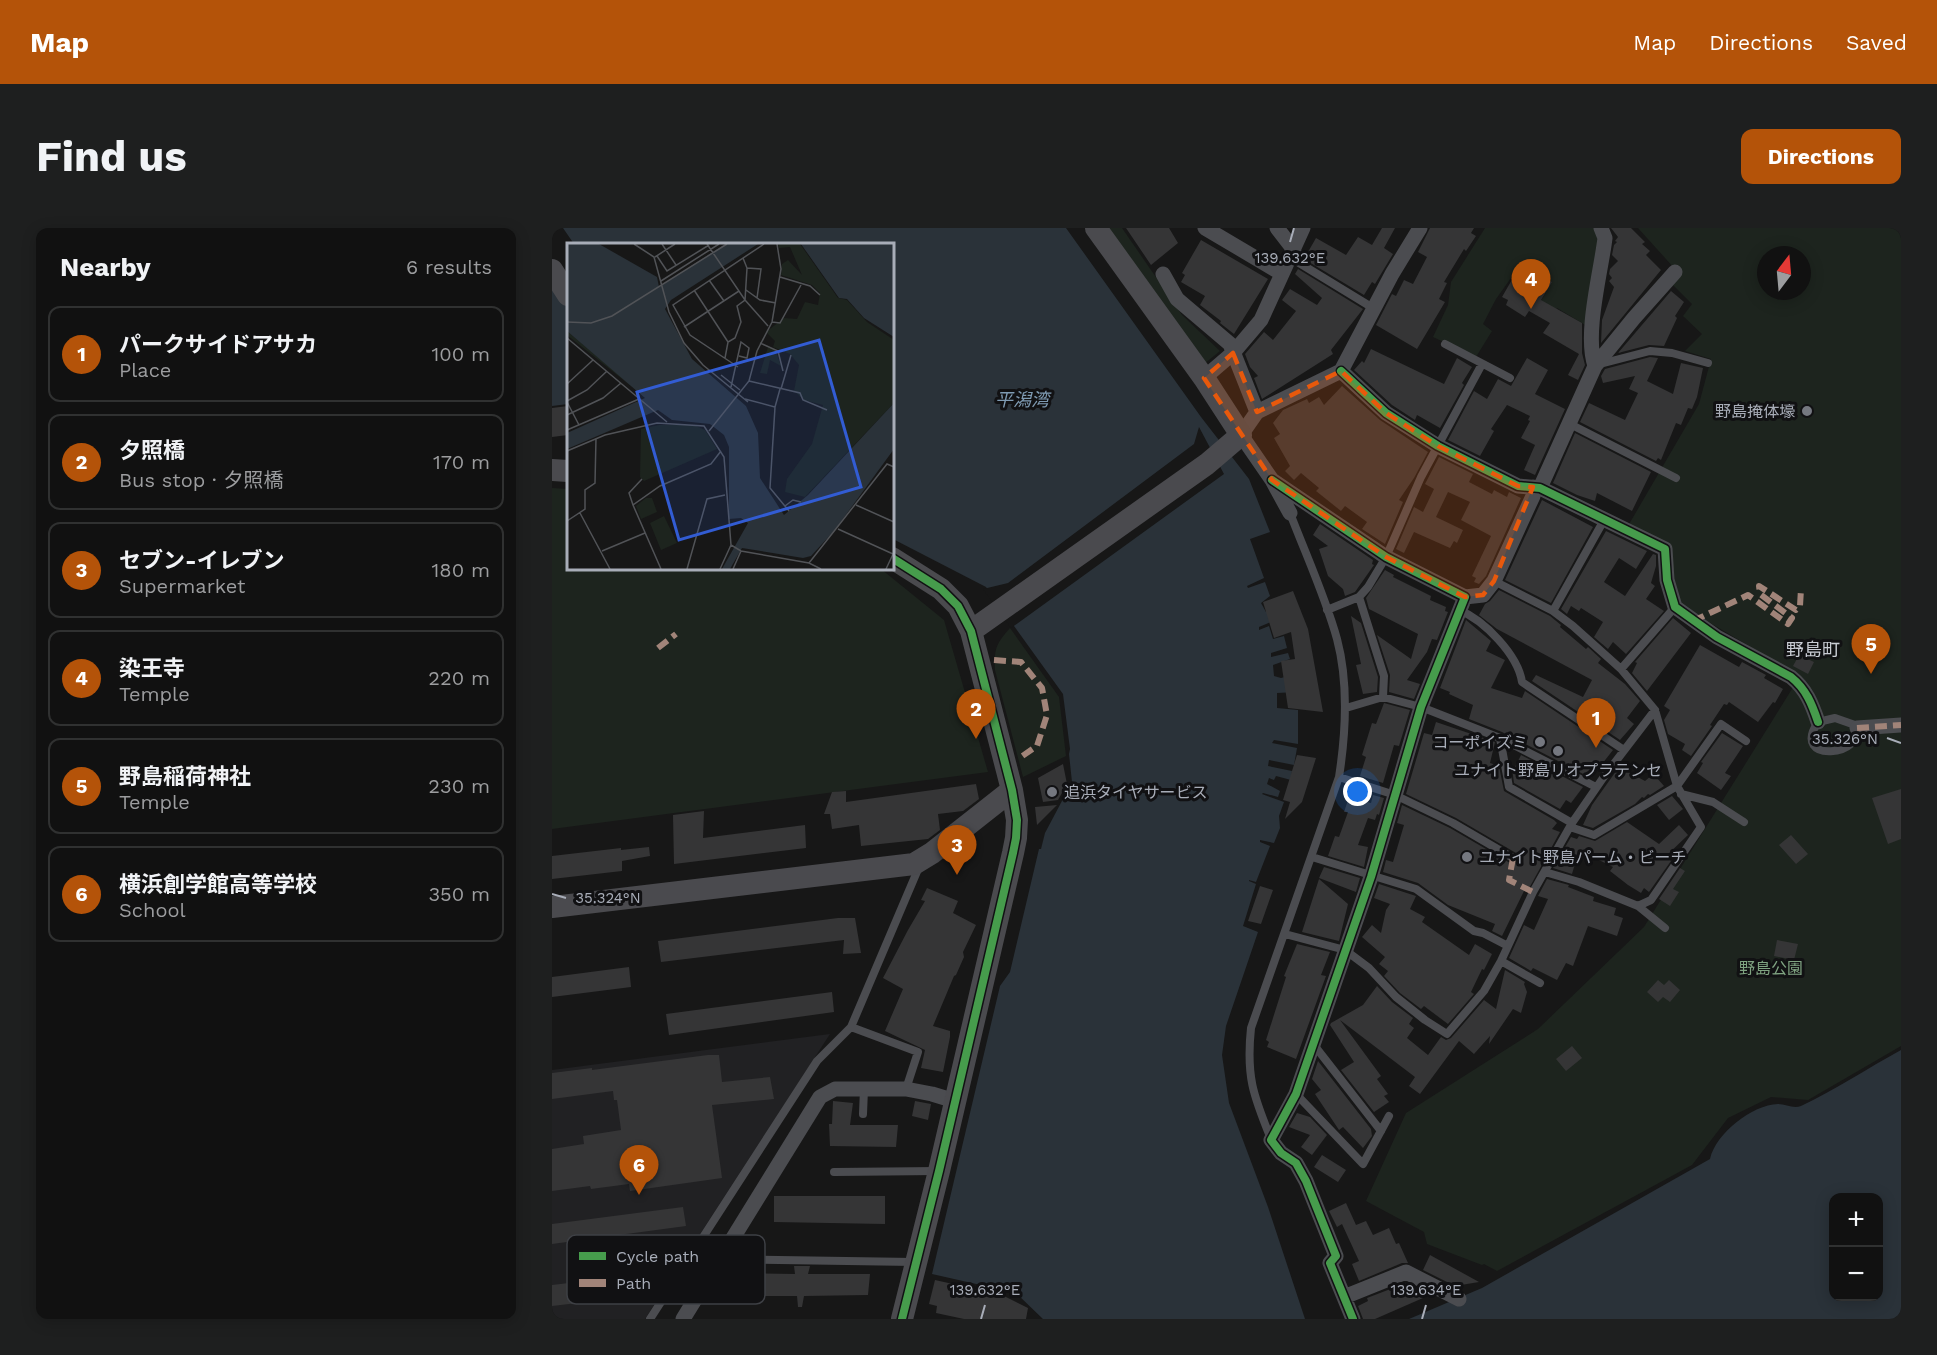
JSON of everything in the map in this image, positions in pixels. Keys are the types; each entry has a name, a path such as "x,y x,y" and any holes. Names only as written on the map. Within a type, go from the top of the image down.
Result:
{"street":[{"path":"1096,228 1204,378 1272,480 1290,513"},
{"path":"1205,228 1281,273"},
{"path":"1277,228 1292,254"},
{"path":"1204,378 1233,353 1261,320 1303,228"},
{"path":"971,631 1207,464 1240,435 1257,412 1341,371 1373,308 1420,228"},
{"path":"1596,366 1592,340 1605,238 1601,228"},
{"path":"1353,1319 1330,1263 1336,1256 1306,1181 1296,1163 1281,1153 1271,1140 1296,1094 1371,877 1421,707 1462,604 1483,595 1494,581 1596,366 1675,272"},
{"path":"1163,274 1178,299 1230,344 1257,412"},
{"path":"1341,371 1386,413 1438,446 1518,486 1537,488 1665,549 1667,580 1675,607 1717,637 1791,677 1801,685 1813,706 1818,722"},
{"path":"552,470 567,471"},
{"path":"1272,480 1386,557 1462,604"},
{"path":"894,559 941,589 958,606 971,631 1012,790 1017,820 1016,838 939,1171 902,1319"},
{"path":"1857,728 1901,725"},
{"path":"552,907 914,864 1012,790"},
{"path":"735,1235 820,1097 835,1089 906,1089 955,1101"},
{"path":"1344,1297 1406,1272 1459,1299"},
{"path":"683,1319 692,1304"}],"lane":[{"path":"1292,254 1373,308"},
{"path":"1445,344 1510,378"},
{"path":"1596,366 1650,351 1672,353 1707,363"},
{"path":"1327,610 1359,597 1368,587 1386,557 1421,477 1482,364"},
{"path":"1568,423 1676,478"},
{"path":"1271,1140 1255,1098 1249,1066 1251,1028 1339,777 1344,747 1346,708 1337,640 1290,513"},
{"path":"1553,611 1604,520"},
{"path":"1494,581 1553,611 1573,626 1621,669 1655,710 1679,790 1701,827 1651,900 1638,906"},
{"path":"1359,597 1384,676 1383,697"},
{"path":"1462,604 1505,647 1521,672 1522,682 1624,750"},
{"path":"1621,669 1675,607"},
{"path":"1346,708 1383,697 1421,707 1500,738 1596,787"},
{"path":"1285,934 1346,950 1369,968 1396,997 1448,1034 1484,991 1571,825 1596,787 1655,710"},
{"path":"1835,718 1855,724 1857,728 1854,739 1850,745 1831,753 1819,750 1812,741 1812,731 1818,722 1835,718"},
{"path":"1500,738 1509,787 1571,825 1594,835 1679,790 1721,724 1746,741"},
{"path":"1339,777 1395,795 1453,823 1513,858"},
{"path":"1679,790 1713,802 1744,822"},
{"path":"1312,858 1416,890 1474,931 1483,933 1508,946"},
{"path":"705,1235 817,1062 850,1027 923,859"},
{"path":"1545,872 1580,882 1638,906 1665,928"},
{"path":"1501,961 1540,983"},
{"path":"850,1027 918,1052 906,1089"},
{"path":"1313,1044 1380,1131"},
{"path":"863,1114 864,1089"},
{"path":"1296,1094 1363,1164 1389,1116"},
{"path":"834,1172 939,1171"},
{"path":"765,1260 916,1262"},
{"path":"650,1319 660,1304"}],"highlighted area":[{"path":"1233,353 1257,412 1341,371 1386,413 1438,446 1518,486 1533,487 1494,581 1483,595 1465,597 1386,557 1272,480 1204,378"}],"shaded area":[{"path":"830,1034 700,1235 567,1235 567,1304 655,1304 645,1319 552,1319 552,1070"}],"green space":[{"path":"1108,228 1122,228 1182,315 1220,351 1204,364"},
{"path":"1485,228 1596,228 1599,234 1587,326 1557,308 1554,312 1539,304 1552,282 1521,264 1496,299 1483,324 1492,331 1476,357 1433,337 1448,305 1451,282"},
{"name":"野島公園","path":"1638,228 1901,228 1901,1046 1808,1100 1771,1097 1728,1118 1692,1165 1497,1271 1484,1264 1427,1244 1424,1232 1366,1201 1406,1113 1538,1029 1644,927 1800,676 1680,605 1670,580 1670,549 1628,526 1699,404 1711,359 1685,351 1702,334 1683,316 1692,304 1670,282 1675,269"},
{"path":"552,488 567,489 567,570 882,570 944,620 988,772 552,829"},
{"path":"1010,628 1059,697 1066,756 1023,777 995,670 997,647"}],"water":[{"name":"平潟湾","path":"563,228 1066,228 1201,417 1249,479 1270,532 1250,539 1264,578 1247,586 1248,588 1265,582 1270,596 1261,603 1266,612 1276,608 1278,619 1259,627 1259,630 1269,626 1273,639 1284,636 1287,648 1271,653 1271,657 1288,653 1290,659 1273,665 1274,676 1281,678 1292,675 1296,692 1277,693 1277,708 1298,710 1298,744 1274,740 1272,743 1297,748 1294,765 1269,760 1268,766 1292,771 1291,780 1276,776 1274,780 1269,778 1267,784 1280,791 1278,797 1262,794 1284,802 1279,816 1280,828 1274,843 1260,840 1270,846 1256,882 1249,880 1256,884 1243,926 1258,932 1226,1026 1222,1055 1229,1103 1268,1207 1305,1319 1043,1319 1016,1293 932,1274 1000,986 1010,972 1039,849 1072,782 1063,694 986,587 894,540 894,243 573,243"},
{"path":"567,287 567,404 552,406 552,289"},
{"path":"1901,1050 1901,1319 1409,1319 1482,1288 1710,1159 1727,1130 1757,1109 1778,1104 1801,1106"}],"pier":[{"path":"1199,427 1224,474 1011,628 983,589 1008,583 1194,444"}],"building":[{"path":"1126,228 1169,228 1178,243 1151,265"},
{"path":"1382,228 1395,228 1384,248 1393,254 1375,284 1372,282 1364,295 1304,259 1316,238 1346,255 1358,237 1372,245"},
{"path":"1430,228 1474,228 1471,233 1476,236 1466,251 1464,249 1444,282 1447,283 1439,299 1445,302 1417,349 1376,325 1392,294 1396,296 1404,280 1413,284 1427,257 1418,252"},
{"path":"1611,228 1631,228 1645,242 1642,244 1650,251 1646,255 1661,270 1601,343 1602,320 1614,287 1609,281 1612,278 1609,274 1610,269 1618,261 1612,255 1618,237"},
{"path":"1201,240 1268,279 1234,334 1200,305 1205,296 1181,282 1185,275 1182,273"},
{"path":"1521,264 1552,282 1541,300 1582,323 1582,353 1585,365 1578,380 1568,375 1579,354 1543,333 1550,323 1529,311 1525,317 1506,305 1508,300 1502,297"},
{"path":"1298,269 1363,309 1331,350 1333,354 1262,399 1254,378 1258,376 1250,367 1245,354 1264,332 1273,340 1296,311 1282,300 1290,289 1317,305 1322,298 1295,274"},
{"path":"1671,291 1684,302 1675,316 1677,318 1664,346 1649,345 1618,353"},
{"path":"1371,349 1444,384 1457,358 1472,367 1440,428 1417,415 1415,420 1392,405 1354,370 1362,361 1364,363"},
{"path":"1650,357 1658,358 1647,381 1673,394 1681,363 1703,368 1692,409 1688,408 1681,425 1676,423 1661,460 1658,458 1656,461 1580,422 1589,403 1625,420 1638,393 1629,389 1635,376 1603,383 1601,376 1605,369"},
{"path":"1527,358 1548,370 1535,394 1565,409 1535,475 1524,470 1535,445 1521,438 1530,421 1528,420 1530,416 1507,405 1491,429 1494,431 1480,456 1448,440 1474,391 1487,399 1498,379 1511,386"},
{"path":"1342,386 1380,420 1428,452 1399,500 1403,502 1385,544 1362,529 1367,522 1345,506 1341,511 1316,491 1319,488 1301,473 1294,480 1285,471 1290,466 1274,438 1280,434 1273,423 1283,410 1307,399 1309,403 1319,397 1324,405"},
{"path":"567,406 567,435 552,437 552,408"},
{"path":"1575,433 1651,472 1632,511 1597,493 1595,501 1553,483"},
{"path":"1439,457 1473,474 1469,482 1492,494 1494,490 1507,497 1509,492 1521,498 1486,576 1479,584 1474,582 1476,578 1472,576 1491,536 1461,520 1470,502 1448,492 1436,517 1463,530 1457,543 1454,541 1450,548 1414,532 1404,553 1396,549 1414,507 1423,512 1434,489 1425,484"},
{"path":"1542,500 1593,527 1551,603 1505,580"},
{"path":"1320,524 1373,560 1374,565 1355,592 1345,596 1343,589 1328,576 1319,549 1328,546 1313,535"},
{"path":"1606,531 1647,551 1636,569 1619,558 1604,582 1625,596 1653,554 1656,555 1656,566 1651,583 1655,586 1646,599 1664,611 1626,654 1613,642 1608,649 1594,637 1603,622 1581,608 1579,611 1571,606 1567,614 1561,609"},
{"path":"1385,570 1394,575 1393,577 1431,596 1430,600 1446,607 1445,611 1448,612 1437,640 1432,639 1427,652 1407,680 1420,684 1414,699 1389,692 1390,675 1377,635 1411,659 1418,634 1369,609 1366,598"},
{"path":"1499,590 1550,616 1586,649 1588,647 1601,659 1598,663 1625,684 1640,701 1627,718 1634,724 1620,740 1532,681 1536,675 1583,697 1592,680 1497,629 1479,615 1485,604"},
{"path":"1293,591 1308,629 1323,712 1288,708 1281,661 1295,659 1291,632 1274,638 1263,602"},
{"path":"1351,616 1361,623 1378,677 1377,692 1363,694 1356,665 1361,664"},
{"path":"1673,618 1691,633 1647,691 1632,673 1637,663 1635,662"},
{"path":"1466,620 1491,641 1486,651 1505,660 1491,688 1522,698 1525,691 1613,750 1591,778 1502,732 1469,719 1473,705 1440,688"},
{"path":"1700,645 1739,667 1742,662 1766,675 1764,678 1783,689 1775,703 1773,702 1758,722 1729,702 1727,705 1724,704 1691,756 1682,750 1685,744 1668,734 1664,720 1670,710 1664,706"},
{"path":"1799,655 1814,662 1808,674 1793,666"},
{"path":"1384,703 1410,710 1399,746 1394,745 1383,783 1360,776 1366,757 1362,755 1372,723 1376,724"},
{"path":"1436,722 1495,742 1490,763 1499,766 1504,791 1554,820 1557,823 1552,829 1560,832 1527,892 1524,891 1502,936 1492,931 1495,924 1448,905 1418,883 1383,872 1386,860 1393,862 1404,825 1397,823 1402,805 1450,828 1510,863 1518,860 1516,853 1456,818 1406,794 1424,733 1432,735"},
{"path":"1722,733 1743,746 1725,773 1731,776 1721,790 1697,773 1703,763 1701,762"},
{"path":"1297,755 1316,758 1302,802 1285,819 1290,802 1283,800"},
{"path":"1521,755 1583,787 1571,803 1566,800 1560,809 1514,783 1512,768 1514,769"},
{"name":"追浜タイヤサービス","path":"1063,764 1067,784 1058,800 1043,802 1038,778"},
{"path":"1619,767 1645,781 1652,775 1664,786 1593,828 1583,825 1592,805"},
{"path":"976,784 979,799 963,811 938,814 940,830 928,839 861,846 859,825 832,829 830,814 824,814 832,792 846,791 846,802"},
{"path":"1901,789 1901,839 1888,844 1872,798"},
{"path":"1373,795 1384,798 1379,815 1377,814 1375,820 1368,818 1358,845 1368,847 1364,867 1328,856 1335,836 1339,837 1348,812 1344,812 1349,797 1371,803"},
{"path":"1672,796 1683,809 1669,820 1657,805"},
{"path":"1057,805 1037,825 1035,807"},
{"path":"704,811 703,838 805,825 806,848 674,864 673,815"},
{"path":"1627,822 1659,844 1679,825 1688,835 1665,857 1671,861 1649,892 1644,888 1641,893 1610,871 1613,867 1583,852 1581,858 1577,857 1572,874 1553,868 1571,837 1577,839 1579,836 1595,841"},
{"path":"1791,835 1808,854 1796,864 1779,845"},
{"path":"649,847 650,856 622,861 622,871 552,879 552,856"},
{"path":"1324,867 1360,878 1356,892 1319,878"},
{"path":"1680,868 1685,871 1673,889 1679,892 1670,906 1659,899"},
{"path":"1319,879 1348,904 1339,941 1302,932"},
{"path":"1547,879 1569,885 1568,887 1594,897 1593,901 1616,908 1614,915 1623,918 1617,936 1588,926 1573,966 1566,963 1557,980 1533,968 1531,971 1509,958 1524,925 1534,930 1548,899 1538,896"},
{"path":"1379,884 1416,896 1410,909 1425,917 1422,922 1469,955 1475,944 1492,954 1471,992 1474,994 1448,1024 1424,1006 1421,1009 1400,993 1384,976 1388,971 1379,964 1385,957 1362,937 1372,925 1381,933 1386,910 1390,904 1374,898"},
{"path":"1260,886 1273,890 1261,924 1248,921"},
{"path":"927,888 958,901 953,913 976,925 933,1026 950,1031 943,1072 921,1068 925,1050 885,1031 903,989 883,978 925,901 921,900"},
{"path":"838,918 855,918 861,953 843,954 844,940 661,962 658,941"},
{"path":"1777,940 1798,944 1794,960 1774,956"},
{"path":"1297,944 1330,952 1321,975 1326,976 1296,1059 1267,1047 1269,1042 1266,1040 1286,977 1284,976"},
{"path":"629,967 631,987 552,997 552,977"},
{"path":"1505,970 1525,982 1527,992 1521,1013 1513,1009 1489,1044 1490,1036 1474,1054 1459,1041 1420,1094 1409,1086 1415,1077 1340,1020 1381,1076 1377,1079 1388,1094 1384,1096 1389,1102 1374,1112 1341,1070 1354,1062 1330,1025 1331,1023 1363,1005 1377,986 1392,1002 1413,1018 1409,1024 1414,1028 1407,1038 1428,1055 1441,1037 1446,1040 1451,1038 1484,1000 1496,1009"},
{"path":"1658,980 1664,985 1669,980 1680,990 1670,1002 1663,997 1658,1002 1647,992"},
{"path":"832,992 834,1012 669,1035 666,1014"},
{"path":"1572,1046 1582,1058 1566,1071 1556,1059"},
{"path":"719,1055 722,1082 770,1077 774,1099 712,1105 722,1178 630,1191 629,1184 552,1191 552,1149 584,1144 583,1136 621,1130 617,1100 614,1100 613,1091 552,1099 552,1073"},
{"path":"1318,1061 1371,1129 1372,1136 1363,1148 1343,1127 1339,1130 1315,1094 1321,1090 1312,1079"},
{"path":"833,1101 853,1103 850,1125 898,1125 896,1147 830,1146 829,1124 832,1124"},
{"path":"915,1101 931,1104 928,1120 912,1116"},
{"path":"1297,1113 1310,1117 1327,1135 1312,1155 1301,1147 1310,1135 1289,1127"},
{"path":"1322,1155 1346,1170 1338,1182 1314,1167"},
{"path":"774,1196 885,1196 885,1224 774,1222"},
{"path":"1346,1203 1356,1225 1366,1221 1373,1235 1389,1228 1408,1263 1402,1263 1359,1281 1352,1264 1359,1261 1342,1224 1337,1227 1329,1211"},
{"path":"683,1207 686,1226 619,1235 567,1235 567,1242 552,1244 552,1224"},
{"path":"1430,1255 1479,1282 1455,1286 1423,1270"},
{"path":"794,1266 810,1266 808,1274 870,1274 868,1295 804,1296 802,1307 798,1307 797,1296 765,1296 765,1273 795,1274"},
{"path":"935,1280 1002,1295 1028,1308 1026,1319 964,1319 936,1313 937,1306 929,1304"},
{"path":"567,1283 567,1304 569,1304 552,1306 552,1285"},
{"path":"1406,1283 1419,1290 1423,1298 1375,1319 1363,1319 1358,1306 1368,1301 1367,1298"}],"marked path":[{"path":"1693,621 1748,595 1788,624 1792,618 1760,594 1759,586 1796,610 1800,606 1801,589"},
{"path":"658,648 676,634"},
{"path":"994,660 1021,662 1042,688 1047,715 1037,746 1018,759"},
{"path":"1857,728 1901,725"},
{"path":"1513,858 1509,880 1533,892"}],"cycle path":[{"path":"1341,371 1386,413 1438,446 1518,486 1540,488 1665,549 1667,580 1675,607 1717,637 1791,677 1808,697 1818,722"},
{"path":"1272,480 1386,557 1465,597 1421,707 1371,877 1296,1094 1271,1140 1281,1153 1296,1163 1306,1181 1336,1256 1330,1263 1353,1319"},
{"path":"894,559 941,589 958,606 971,631 1012,790 1017,820 1013,853 902,1319"}],"place":[{"name":"染王寺","path":"1531,309"},
{"name":"野島掩体壕","path":"1807,411"},
{"name":"野島稲荷神社","path":"1871,674"},
{"name":"夕照橋","path":"976,739"},
{"name":"コーポイズミ","path":"1540,742"},
{"name":"パークサイドアサカ","path":"1596,748"},
{"name":"ユナイト野島リオプラテンセ","path":"1558,751"},
{"name":"追浜タイヤサービス","path":"1052,792"},
{"name":"ユナイト野島パーム・ビーチ","path":"1467,857"},
{"name":"セブン-イレブン","path":"957,875"},
{"name":"横浜創学館高等学校","path":"639,1195"}],"district":[{"name":"野島町","path":"1813,650"}]}
